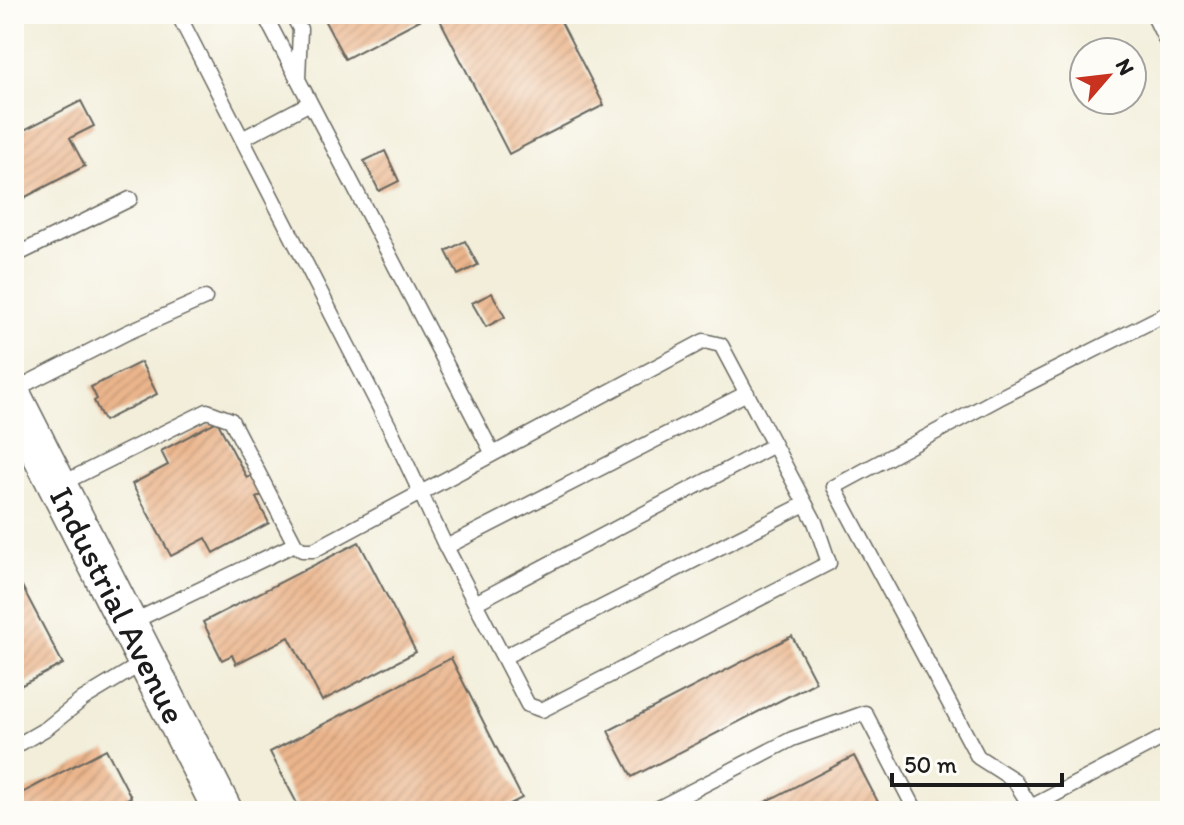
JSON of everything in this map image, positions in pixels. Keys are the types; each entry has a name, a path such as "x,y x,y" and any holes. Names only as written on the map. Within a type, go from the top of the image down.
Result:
{"main road":[{"name":"Industrial Avenue","path":"14,400 30,446 57,486 223,811"}],"lane":[{"path":"57,486 207,411 231,420 295,544 302,550 314,550 422,493 704,341 721,345 815,522 829,563 542,710 528,705 446,547 422,493 178,14"},
{"path":"264,14 493,454"},
{"path":"292,14 300,29 298,79"},
{"path":"1153,14 1170,49"},
{"path":"242,139 310,103"},
{"path":"14,256 130,199"},
{"path":"14,390 126,333 205,298"},
{"path":"1170,312 999,398 834,487 978,757 1014,780 1031,807 1170,734"},
{"path":"446,547 747,393"},
{"path":"475,603 774,445"},
{"path":"504,657 805,504"},
{"path":"128,624 295,544"},
{"path":"14,747 47,728 83,699 147,661"},
{"path":"653,811 792,739 865,713 916,811"}],"building":[{"path":"321,14 431,14 345,59"},
{"path":"437,14 557,14 604,105 509,154"},
{"path":"81,101 94,126 70,138 85,166 14,203 14,135"},
{"path":"385,151 399,181 379,191 364,161"},
{"path":"465,241 478,265 458,275 446,251"},
{"path":"492,293 505,317 486,327 472,303"},
{"path":"141,362 157,394 104,421 91,387"},
{"path":"217,421 247,478 257,472 268,492 256,498 269,523 214,553 206,538 171,556 132,484 168,465 161,451"},
{"path":"359,542 416,652 322,701 289,637 236,664 232,655 222,660 203,622"},
{"path":"14,571 63,664 14,689"},
{"path":"792,636 816,682 632,777 608,731"},
{"path":"451,658 522,798 496,811 301,811 270,752"},
{"path":"106,749 131,797 103,811 14,811 14,797"},
{"path":"854,756 878,802 860,811 748,811"}]}
